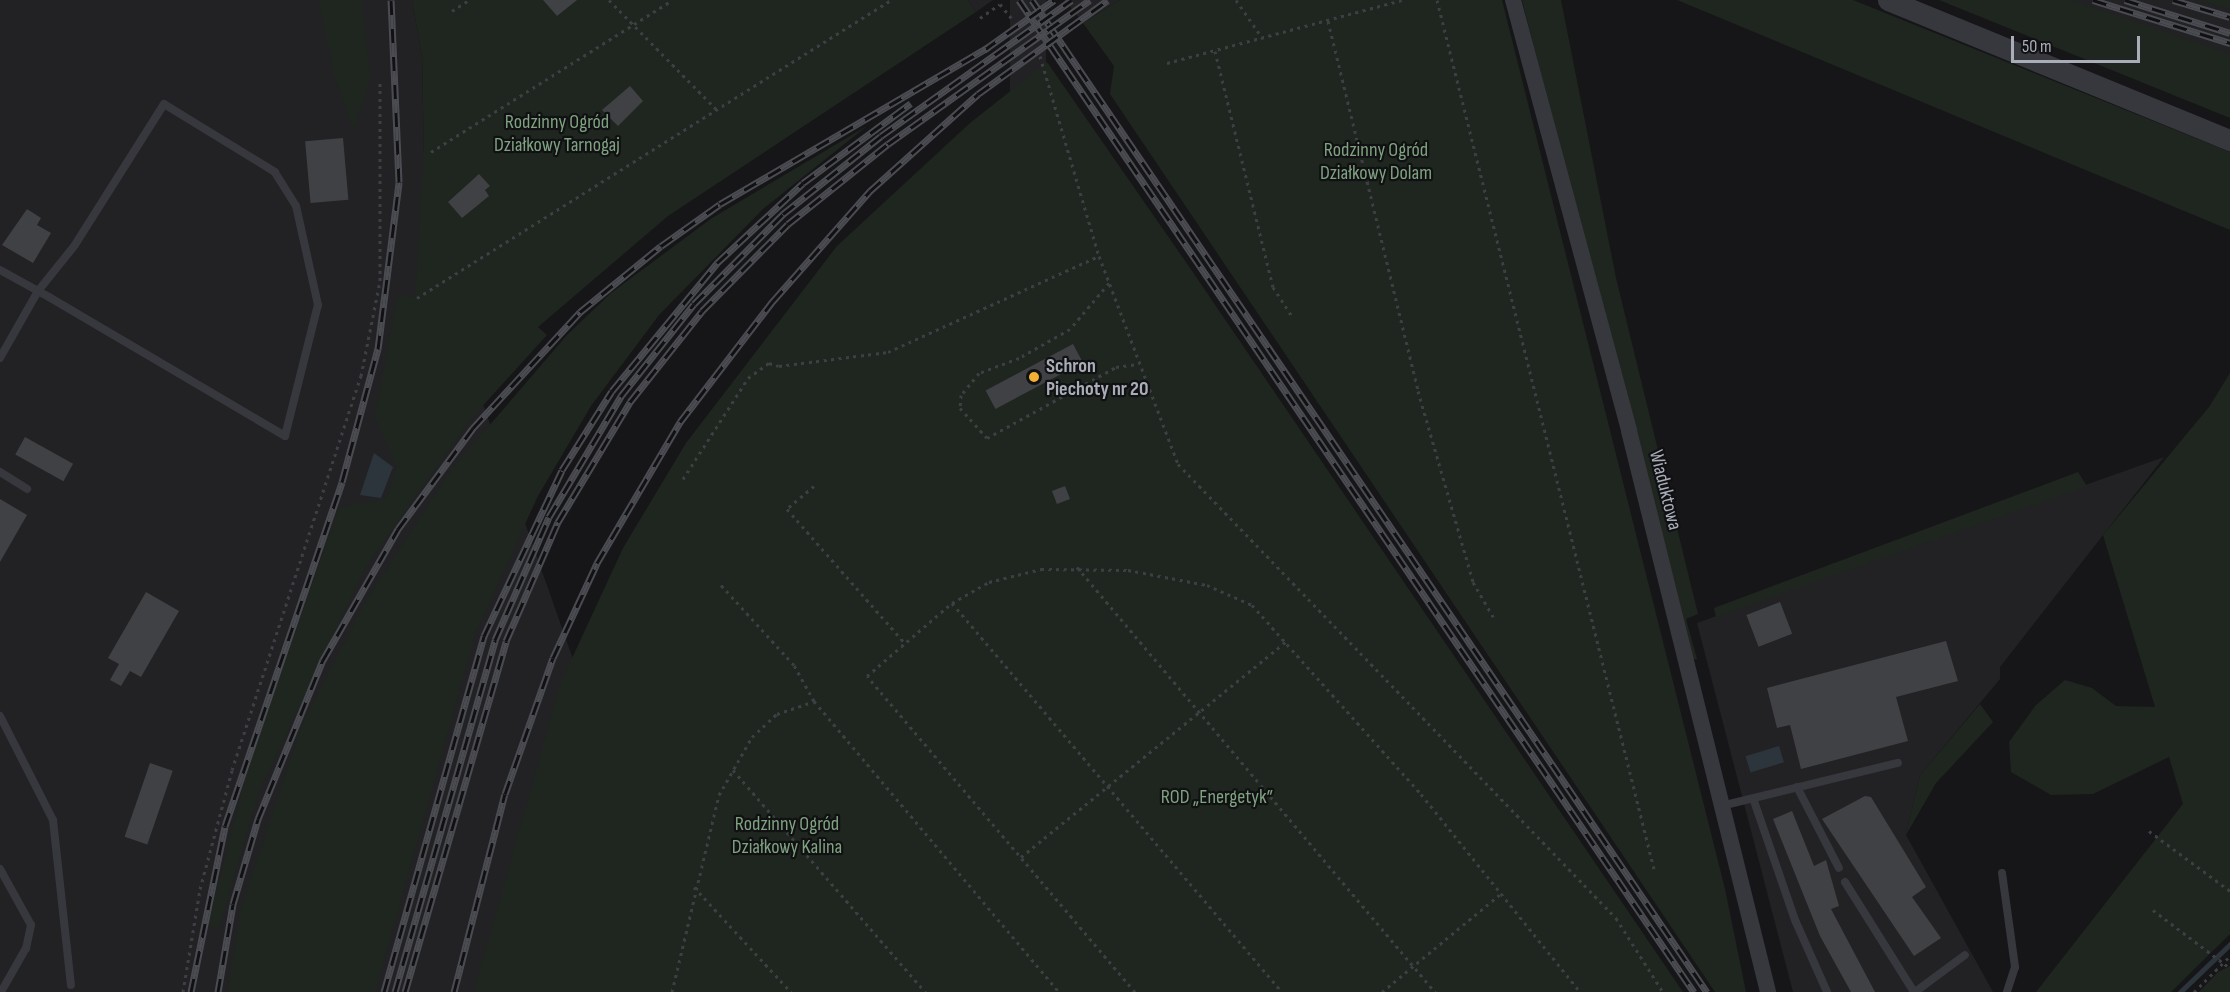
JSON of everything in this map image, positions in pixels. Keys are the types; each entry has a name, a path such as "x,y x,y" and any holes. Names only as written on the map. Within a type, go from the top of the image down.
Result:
{"street":[{"name":"Wiaduktowa","path":"1513,0 1629,431 1720,806 1768,992"},
{"path":"1888,0 2230,140"}],"lane":[{"path":"0,270 38,291 285,436 318,305 296,206 275,171 164,104 75,245 38,291 0,358"},
{"path":"0,472 27,489"},
{"path":"0,716 53,820 71,985"},
{"path":"1720,806 1754,801 1797,787 1898,763"},
{"path":"1797,787 1839,868"},
{"path":"1754,801 1795,920 1827,992"},
{"path":"0,869 31,925 26,948 1,992"},
{"path":"2002,873 2015,967 2007,992"},
{"path":"1845,882 1914,992 1965,956"}],"path":[{"path":"452,11 469,0"},
{"path":"609,0 717,110"},
{"path":"431,152 672,0"},
{"path":"417,298 891,0"},
{"path":"1236,0 1263,39"},
{"path":"1167,63 1402,0"},
{"path":"1437,0 1655,873"},
{"path":"980,18 1000,4 1013,20"},
{"path":"1328,21 1418,391 1473,582 1495,620"},
{"path":"1215,51 1273,288 1293,318"},
{"path":"1040,56 1099,256 1138,364 1178,464 1616,918 1663,992"},
{"path":"183,992 200,889 232,770 361,376 380,281 380,81"},
{"path":"683,478 748,378 769,363 779,366 888,352 1099,256"},
{"path":"1109,283 1070,329 1019,358 979,373 961,395 960,408 987,438 1116,367 1138,364"},
{"path":"814,486 787,509 904,642"},
{"path":"1077,567 1198,715 1435,992"},
{"path":"1135,992 867,676 952,603 1016,574 1077,567 1128,570 1207,585 1252,605 1288,640 1503,892 1580,992"},
{"path":"720,584 794,665 814,701 1059,992"},
{"path":"952,603 1282,992"},
{"path":"1021,857 1288,640"},
{"path":"672,992 694,887 718,795 752,737 777,714 814,701"},
{"path":"733,770 926,992"},
{"path":"2149,831 2230,891"},
{"path":"694,887 791,992"},
{"path":"1382,992 1503,892"},
{"path":"2153,910 2230,968"},
{"path":"2194,992 2230,956"}],"shaded area":[{"path":"0,0 412,0 422,56 424,154 477,387 627,812 596,992 0,992"},
{"path":"968,0 993,0 976,12"},
{"path":"1010,0 1046,0 1046,992 1010,992"},
{"path":"1065,0 1120,0 1083,23"},
{"path":"2067,0 2230,0 2230,54 2221,52"},
{"path":"374,453 393,467 381,498 360,495"},
{"path":"2164,457 2000,667 2000,679 1920,775 1906,835 1993,992 1793,992 1697,623"},
{"path":"1779,746 1784,762 1750,772 1746,756"}],"green space":[{"path":"319,0 361,0 370,78 354,132 333,72"},
{"name":"Rodzinny Ogród Działkowy Tarnogaj","path":"412,0 968,0 976,12 668,216 538,327 547,335 469,421 365,568 259,791 219,928 208,925 248,768 339,508 387,498 397,467 375,418 398,296 415,298 424,154 422,56"},
{"name":"Rodzinny Ogród Działkowy Dolam","path":"1120,0 1502,0 1725,889 1746,992 1715,992 1110,94 1114,66 1083,23"},
{"path":"1522,0 1561,0 1616,278 1698,614 1686,619 1697,659 1690,660"},
{"path":"1677,0 1853,0 2230,152 2230,230"},
{"path":"1939,0 2070,0 2230,54 2230,118"},
{"path":"2198,0 2230,0 2230,9"},
{"path":"1047,62 1683,992 474,992 561,682 623,548 686,443 837,246 970,123"},
{"path":"867,126 763,209 659,315 591,406 538,496 476,631 375,992 228,992 241,910 301,728 363,606 452,469 567,335 611,293 712,218"},
{"path":"2230,373 2230,934 2171,992 2036,992 2183,804 2169,757 2093,794 2051,795 2011,772 2009,742 2036,705 2065,680 2092,688 2116,706 2155,707 2103,535 2209,407"},
{"path":"2078,472 2087,486 1716,617 1714,608"},
{"path":"1980,704 1993,722 1936,783 1906,835 1920,775"},
{"path":"2230,966 2230,992 2199,992 2218,972"}],"building":[{"path":"543,0 577,0 557,16"},
{"path":"630,86 643,101 618,126 602,110"},
{"path":"343,138 348,200 311,203 305,141"},
{"path":"479,174 490,186 485,190 489,196 462,218 448,202"},
{"path":"27,209 41,218 37,225 51,233 33,263 2,245"},
{"name":"Schron Piechoty nr 20","path":"1073,344 1083,363 995,409 986,390"},
{"path":"25,437 73,464 63,481 15,454"},
{"path":"1065,486 1070,499 1057,504 1052,491"},
{"path":"0,499 27,515 0,562"},
{"path":"146,592 179,611 141,677 130,671 121,686 110,680 119,664 108,658"},
{"path":"1780,602 1792,634 1759,647 1746,615"},
{"path":"1946,641 1958,681 1896,697 1908,741 1801,769 1790,725 1777,728 1767,688"},
{"path":"150,763 173,771 147,845 125,837"},
{"path":"1865,796 1871,797 1926,887 1912,897 1941,938 1914,956 1822,819"},
{"path":"1792,811 1814,866 1826,860 1839,906 1831,909 1875,992 1851,992 1820,936 1773,819"}],"waterway":[{"path":"2180,992 2230,944"}],"railway":[{"path":"191,992 225,826 342,482 378,349 399,182 391,0"},
{"path":"1019,0 1694,992"},
{"path":"1032,0 1707,992"},
{"path":"984,50 1054,0"},
{"path":"395,992 495,640 549,517 621,396 694,304 783,214 881,136 1072,0"},
{"path":"405,992 506,641 558,522 630,402 702,311 788,224 888,144 1090,0"},
{"path":"454,992 505,794 553,658 597,563 680,422 773,301 870,191 978,94 1108,0"},
{"path":"2093,0 2230,43"},
{"path":"2125,0 2230,33"},
{"path":"2173,0 2230,17"},
{"path":"218,992 233,904 258,819 323,660 398,529 473,428 580,312 661,246 720,204 989,47"},
{"path":"384,992 484,636 562,470 612,391 717,263 803,183 911,103"}],"place":[{"name":"Schron Piechoty nr 20","path":"1034,377"}],"park label":[{"name":"ROD „Energetyk”","path":"1217,797"},
{"name":"Rodzinny Ogród Działkowy Kalina","path":"787,836"}]}
